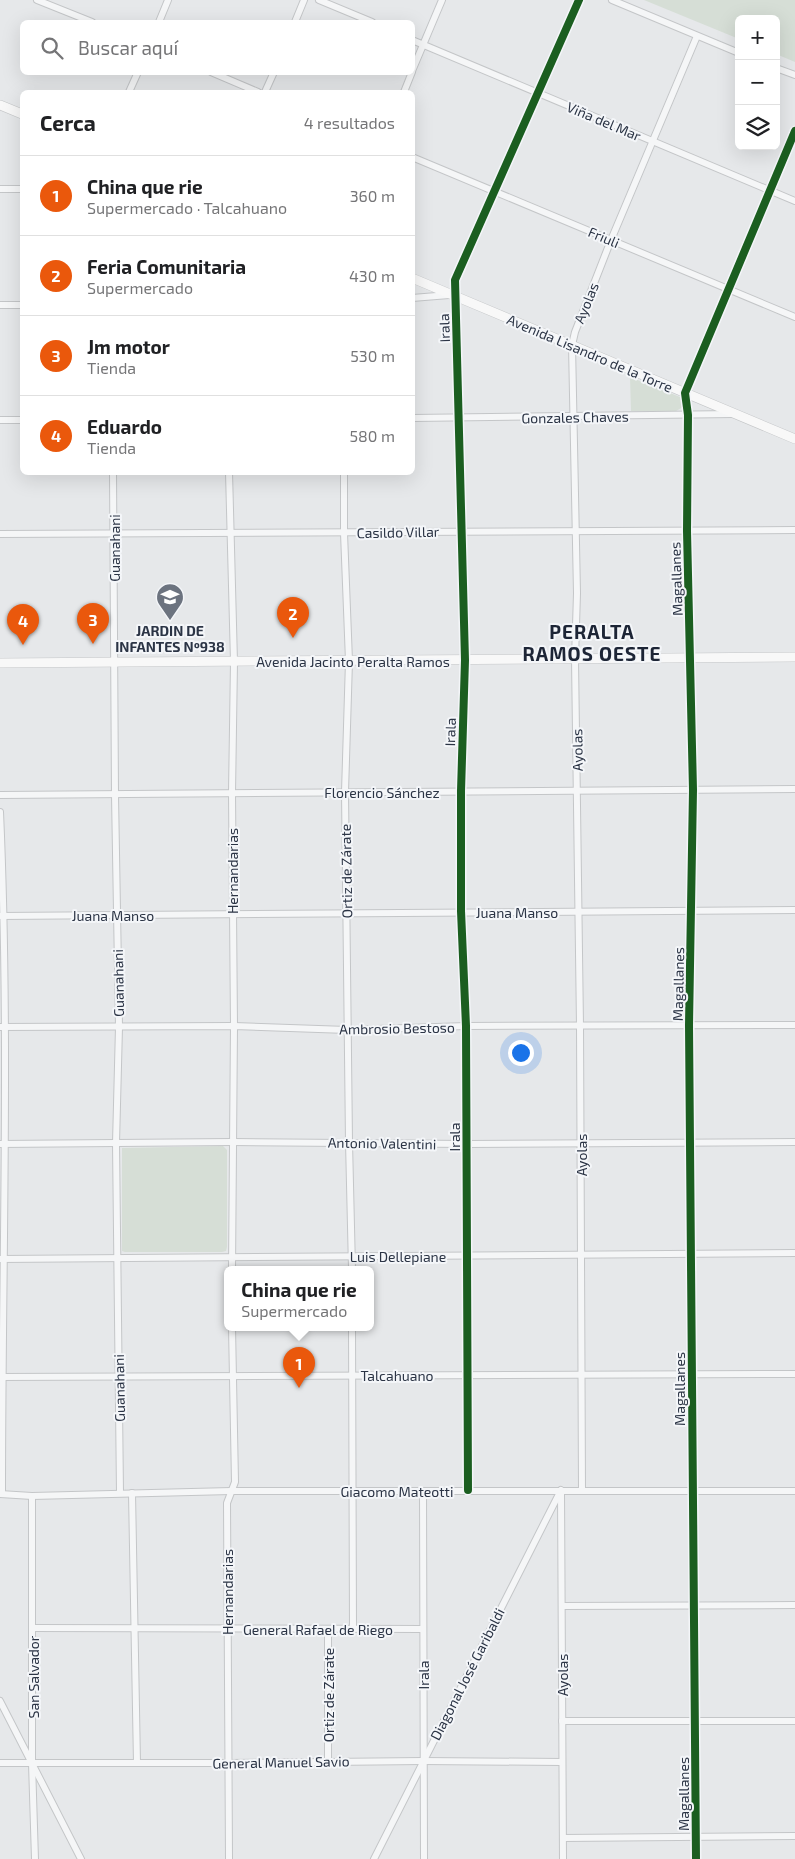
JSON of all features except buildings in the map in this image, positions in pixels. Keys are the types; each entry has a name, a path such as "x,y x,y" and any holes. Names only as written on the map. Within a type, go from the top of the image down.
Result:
{"main road":[{"path":"0,105 20,113"},
{"name":"Avenida Lisandro de la Torre","path":"415,279 795,439"},
{"name":"Avenida Jacinto Peralta Ramos","path":"0,663 795,657"}],"street":[{"path":"37,0 87,20"},
{"path":"160,20 168,0"},
{"path":"296,20 304,0"},
{"path":"319,0 367,20"},
{"path":"415,64 442,0"},
{"name":"Irala","path":"468,1490 466,1026 461,911 461,791 465,660 459,418 453,295 456,280 579,0"},
{"path":"612,0 735,50"},
{"name":"Ayolas","path":"582,1490 577,593 572,345 575,332 611,240 697,36"},
{"name":"Viña del Mar","path":"415,41 795,201"},
{"path":"780,69 795,75"},
{"path":"130,90 137,75"},
{"path":"218,75 253,90"},
{"path":"266,90 273,75"},
{"path":"405,90 411,75"},
{"path":"685,393 795,131"},
{"name":"Friuli","path":"415,158 795,317"},
{"path":"0,189 20,189"},
{"path":"415,298 453,295"},
{"path":"0,305 20,305"},
{"name":"Magallanes","path":"685,393 688,415 687,531 693,790 689,1025 696,1859"},
{"name":"Gonzales Chaves","path":"415,418 737,414"},
{"path":"0,420 20,420"},
{"name":"Guanahani","path":"113,475 119,1027 116,1143 120,1493"},
{"name":"Hernandarias","path":"229,475 234,662 232,793 234,1026 232,1266"},
{"name":"Ortiz de Zárate","path":"344,475 348,661 345,792 346,913 352,1266"},
{"name":"Casildo Villar","path":"0,534 795,530"},
{"name":"Florencio Sánchez","path":"0,795 795,789"},
{"path":"0,812 2,916 1,1494"},
{"name":"Juana Manso","path":"2,916 461,911 692,912 795,910"},
{"name":"Ambrosio Bestoso","path":"2,1027 234,1026 348,1030 466,1026 795,1025"},
{"name":"Antonio Valentini","path":"2,1144 795,1142"},
{"name":"Luis Dellepiane","path":"2,1259 795,1253"},
{"name":"Hernandarias","path":"229,1859 227,1503 235,1482 232,1331"},
{"path":"352,1331 353,1629"},
{"name":"Talcahuano","path":"1,1377 795,1374"},
{"name":"Ayolas","path":"561,1490 563,1859"},
{"name":"Diagonal José Garibaldi","path":"374,1859 561,1490"},
{"name":"Giacomo Mateotti","path":"1,1494 32,1496 232,1491 795,1490"},
{"name":"Irala","path":"423,1492 424,1859"},
{"path":"132,1494 137,1762"},
{"name":"San Salvador","path":"32,1496 32,1763 35,1859"},
{"path":"562,1606 795,1605"},
{"name":"General Rafael de Riego","path":"33,1628 424,1629"},
{"name":"Ortiz de Zárate","path":"328,1629 328,1761"},
{"path":"0,1701 82,1859"},
{"path":"562,1721 795,1721"},
{"name":"General Manuel Savio","path":"0,1763 562,1762"},
{"path":"563,1838 795,1836"}],"shaded area":[{"path":"644,0 795,0 795,62 780,56 780,15 735,15 735,37"},
{"path":"630,377 680,397 683,407 676,411 631,411"},
{"path":"223,1146 227,1150 226,1251 122,1251 122,1148"}],"cycle path":[{"path":"468,1490 466,1026 461,911 461,791 465,660 455,280 579,0"},
{"path":"696,1859 689,1025 693,790 687,531 688,415 685,393 795,131"}],"place":[{"name":"JARDIN DE INFANTES Nº938","path":"170,621"},
{"name":"Feria Comunitaria","path":"293,638"},
{"name":"Jm motor","path":"93,644"},
{"name":"Eduardo","path":"23,645"},
{"name":"China que rie","path":"299,1388"}],"district":[{"name":"PERALTA RAMOS OESTE","path":"592,642"}]}
